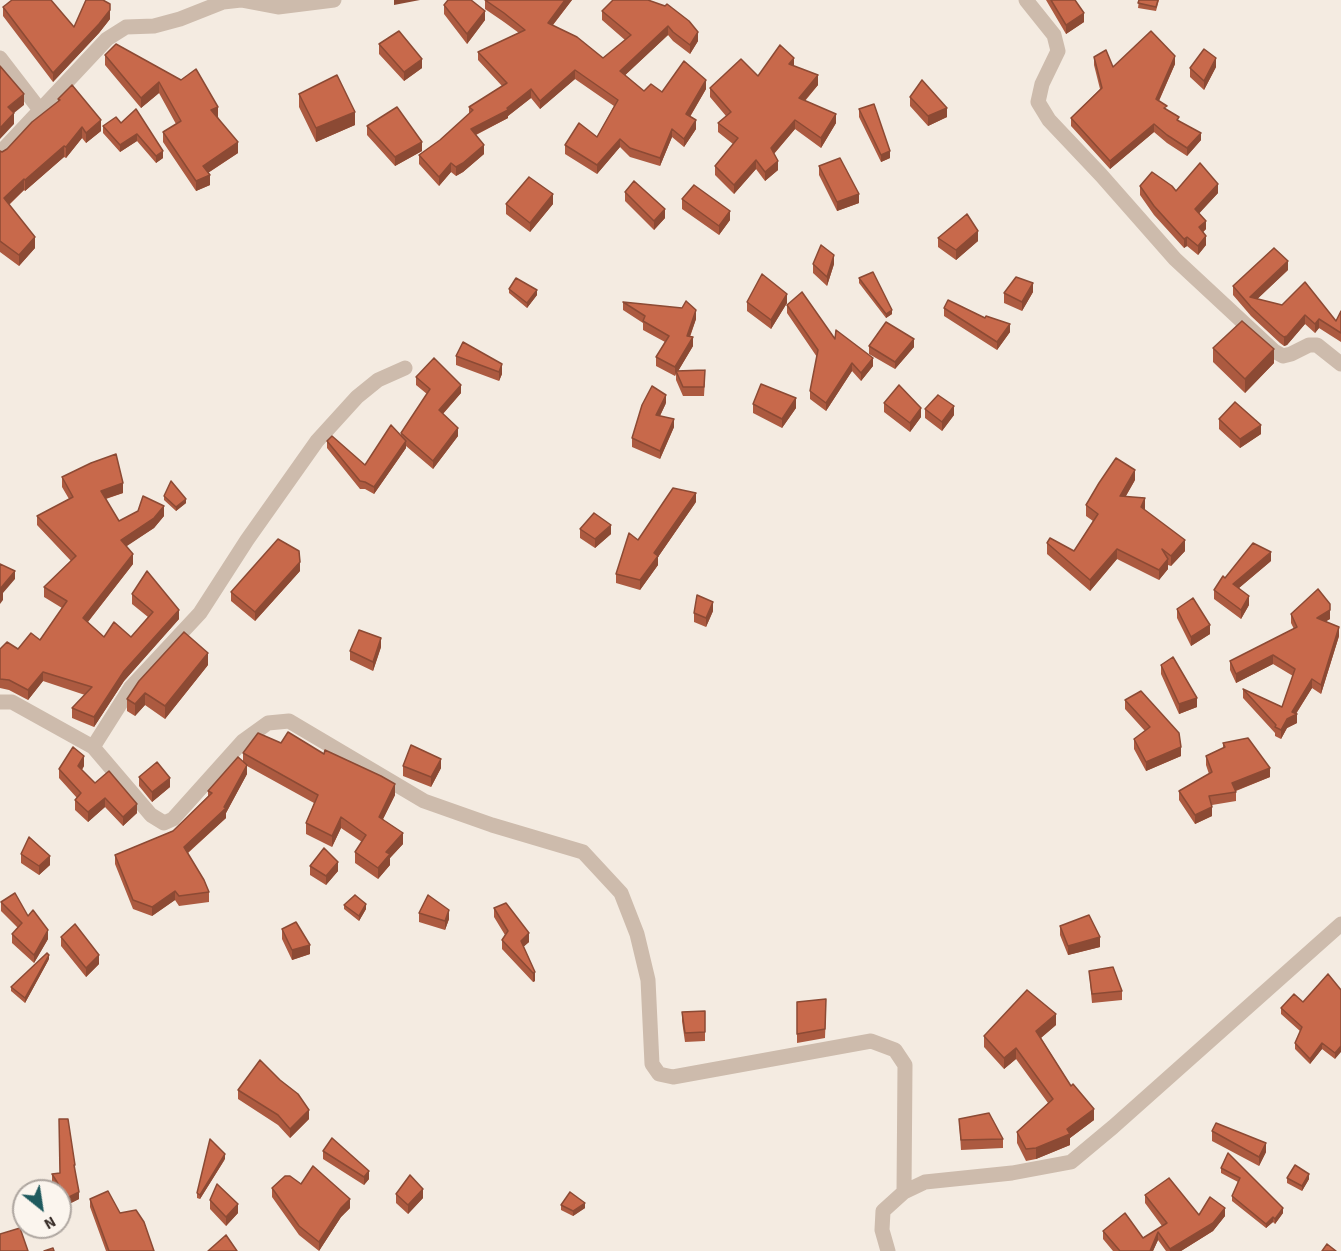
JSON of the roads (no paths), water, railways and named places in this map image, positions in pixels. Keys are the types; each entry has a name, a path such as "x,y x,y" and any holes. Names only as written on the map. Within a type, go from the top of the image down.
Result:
{"street":[{"path":"0,153 107,39 126,27 154,26 180,19 223,2 241,0 279,6 334,0"},
{"path":"1026,0 1054,35 1058,51 1042,84 1038,102 1049,120 1175,259 1274,351 1283,356 1309,345 1317,345 1341,364"},
{"path":"0,58 40,110"},
{"path":"93,747 130,687 200,614 247,540 317,441 357,397 378,380 405,368"},
{"path":"0,702 12,702 93,747 151,815 164,823 173,819 243,741 268,723 289,721 424,801 492,825 583,852 621,893 637,934 648,980 652,1064 659,1074 673,1077 871,1041 895,1050 905,1065 904,1192"},
{"path":"888,1251 882,1230 883,1211 904,1192 925,1182 1012,1173 1071,1162 1341,924"}]}
